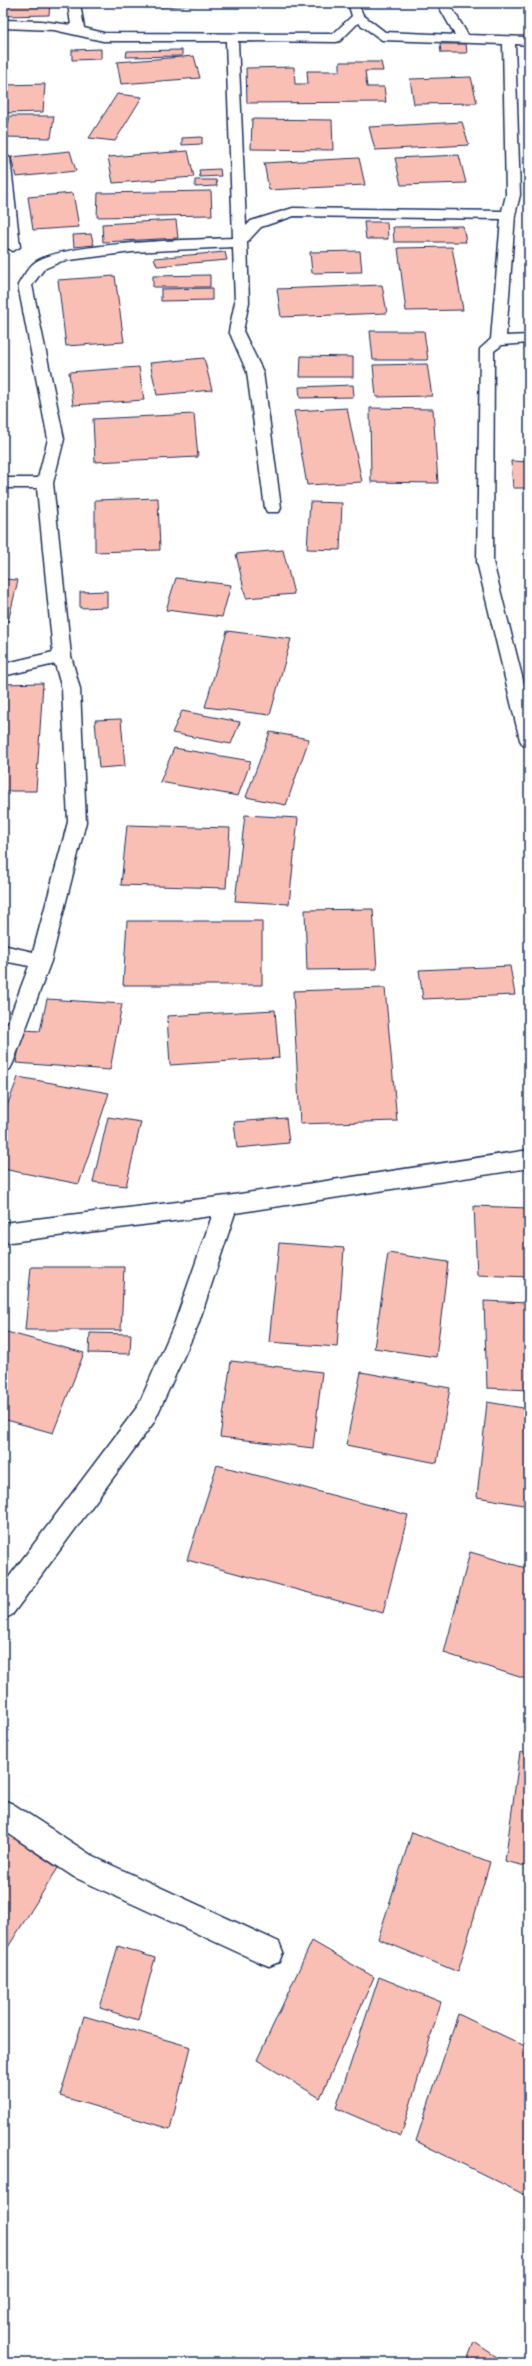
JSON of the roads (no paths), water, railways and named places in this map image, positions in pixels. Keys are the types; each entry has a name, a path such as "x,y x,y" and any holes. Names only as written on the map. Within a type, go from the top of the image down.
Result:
{"street":[{"path":"74,3 78,29"},
{"path":"352,3 358,17 382,36 529,41"},
{"path":"443,3 463,38"},
{"path":"3,24 24,23 78,29 103,37 336,38 358,17"},
{"path":"232,38 242,302 236,331 255,372 273,508"},
{"path":"498,341 508,215 513,195 509,41"},
{"path":"3,158 8,246 30,262 118,250 239,242 256,224 292,212 508,215"},
{"path":"513,195 529,196"},
{"path":"3,1063 41,962 77,822 71,689 62,656 45,483 56,439 25,285 30,262"},
{"path":"529,339 498,341 487,349 485,562 529,740"},
{"path":"3,483 45,483"},
{"path":"3,670 62,656"},
{"path":"3,953 41,962"},
{"path":"3,1233 227,1205 529,1159"},
{"path":"3,1606 146,1414 186,1325 227,1205"},
{"path":"3,1814 84,1867 269,1952"}]}
